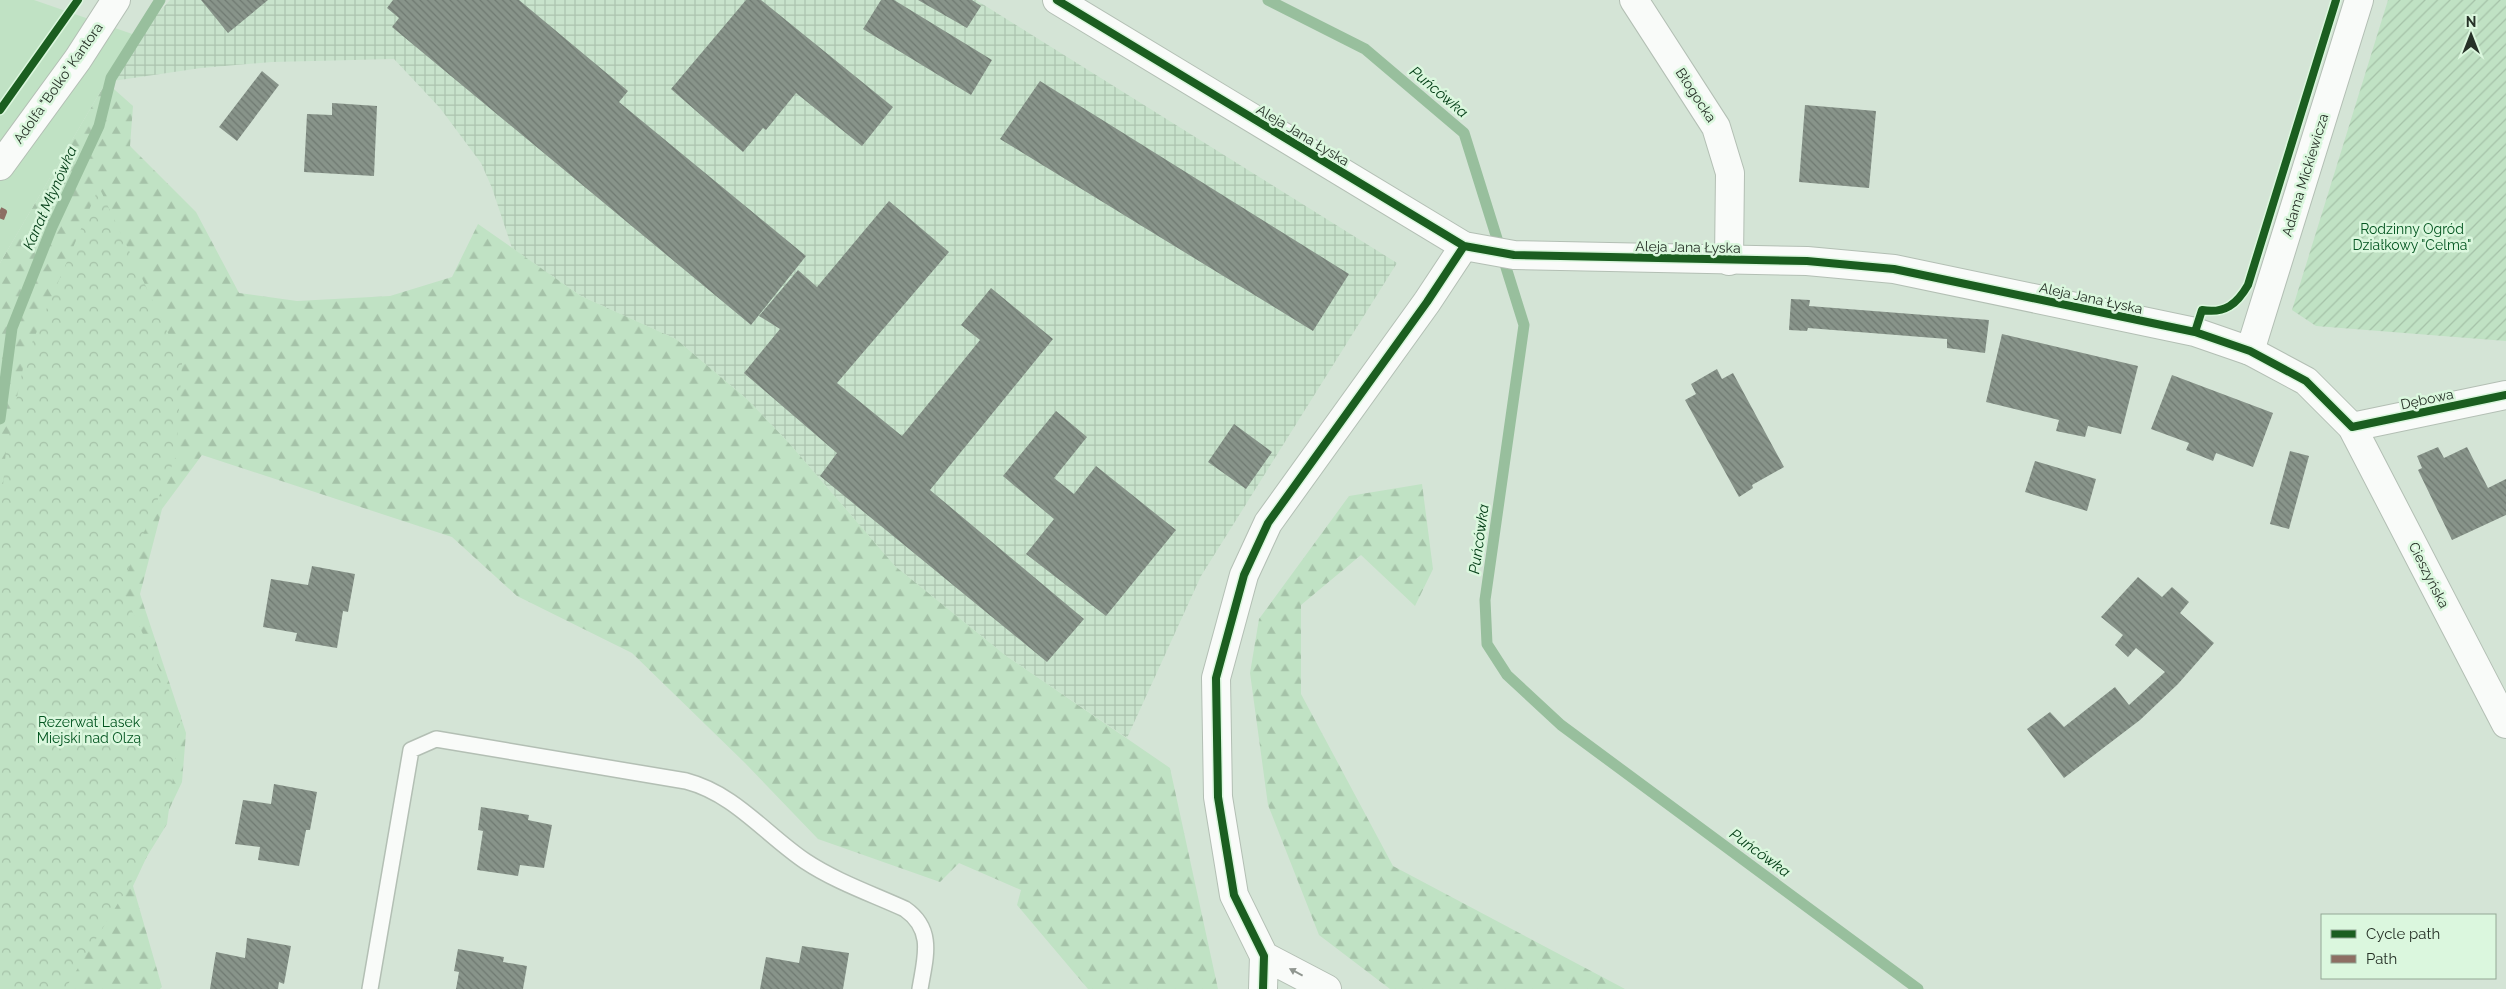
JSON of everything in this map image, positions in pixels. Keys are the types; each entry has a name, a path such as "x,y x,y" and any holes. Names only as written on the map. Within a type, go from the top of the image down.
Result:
{"street":[{"name":"Adolfa \"Bolko\" Kantora","path":"0,166 78,59 116,0"},
{"name":"Aleja Jana Łyska","path":"1057,0 1464,246 1514,255 1577,258 1806,261 1894,269 2195,332 2250,351 2306,381 2352,427"},
{"name":"Błogocka","path":"1634,0 1716,127 1730,173 1729,261"},
{"name":"Adama Mickiewicza","path":"2250,351 2360,0"},
{"path":"1263,989 1264,956 1234,895 1218,797 1216,678 1244,575 1268,522 1427,302 1464,246"},
{"name":"Dębowa","path":"2352,427 2506,395"},
{"name":"Cieszyńska","path":"2352,427 2506,724"},
{"path":"1264,956 1327,989"}],"lane":[{"path":"370,989 411,750 436,739 706,786 739,806 774,838 806,862 905,909 917,917 925,939 926,955 920,989"}],"shaded area":[{"path":"170,0 976,0 1397,263 1201,576 1127,738 1005,655 895,566 789,443 748,400 676,339 581,296 512,248 492,188 481,163 440,108 394,59 272,62 201,68 106,82 138,36"}],"green space":[{"path":"0,0 34,0 138,36 106,82 0,263"},
{"name":"Rodzinny Ogród Działkowy \"Celma\"","path":"2388,0 2506,0 2506,341 2316,326 2292,310"},
{"path":"106,82 133,106 130,146 196,212 239,293 297,301 390,296 452,277 478,224 581,296 676,339 748,400 789,443 895,566 1005,655 1170,768 1218,989 1088,989 1017,905 1021,890 959,863 940,882 818,839 745,763 632,653 517,596 452,537 202,455 162,509 140,594 186,733 182,782 133,886 162,987 160,989 0,989 0,263"},
{"name":"Rezerwat Lasek Miejski nad Olzą","path":"99,187 182,363 176,456 121,587 181,716 167,824 65,989 0,989 0,522 6,449 25,359"},
{"path":"1422,484 1433,569 1415,606 1361,555 1301,605 1301,694 1393,866 1625,989 1390,989 1319,935 1268,805 1250,673 1259,619 1349,496"}],"building":[{"path":"201,0 268,0 228,33"},
{"path":"393,0 519,0 628,91 619,102 806,256 751,325 392,27 399,18 387,8"},
{"path":"746,0 761,0 893,107 862,146 796,93 766,130 763,128 743,152 671,89"},
{"path":"881,0 894,0 992,60 971,95 863,29"},
{"path":"918,0 972,0 981,6 967,28"},
{"path":"262,71 279,85 237,141 219,127"},
{"path":"1040,81 1349,274 1313,331 1000,139"},
{"path":"332,103 377,106 374,176 304,172 307,114 332,115"},
{"path":"1805,105 1876,111 1869,188 1799,182"},
{"path":"889,201 949,252 837,383 902,436 980,340 961,325 991,288 1053,339 930,490 1084,619 1047,662 820,476 837,453 744,373 780,329 759,316 798,270 817,287"},
{"path":"1791,299 1810,300 1809,306 1989,320 1985,353 1947,348 1947,339 1808,328 1807,331 1789,330"},
{"path":"2002,334 2138,366 2121,434 2088,426 2085,437 2056,431 2059,420 1986,402"},
{"path":"1717,369 1722,379 1733,373 1784,467 1752,485 1753,488 1739,497 1685,400 1696,394 1691,384"},
{"path":"2172,375 2273,413 2253,467 2216,453 2213,461 2186,450 2189,443 2151,429"},
{"path":"1056,411 1087,437 1054,478 1074,494 1096,466 1176,530 1106,616 1026,554 1054,519 1003,476"},
{"path":"1234,424 1272,452 1246,489 1208,462"},
{"path":"2438,447 2444,458 2467,447 2488,488 2506,479 2506,515 2452,540 2418,470 2422,468 2417,456"},
{"path":"2290,451 2309,456 2289,529 2270,524"},
{"path":"2035,461 2096,479 2087,511 2025,492"},
{"path":"312,566 355,574 348,612 343,611 337,648 295,641 297,633 263,627 271,579 308,585"},
{"path":"2138,577 2162,597 2172,587 2189,602 2180,613 2214,643 2178,684 2140,720 2064,778 2027,729 2050,712 2064,727 2115,687 2129,705 2165,672 2136,648 2128,657 2115,645 2123,635 2101,617"},
{"path":"274,784 317,792 310,830 306,830 299,866 258,860 260,847 235,844 243,800 271,804"},
{"path":"481,807 529,815 528,820 552,825 544,868 520,865 518,876 477,870 483,831 478,830"},
{"path":"247,938 291,946 284,984 279,982 278,989 210,989 216,952 245,958"},
{"path":"802,946 849,953 843,989 760,989 766,957 799,963"},
{"path":"458,949 504,957 503,962 527,966 523,989 456,989 459,972 454,971"}],"waterway":[{"name":"Kanał Młynówka","path":"0,419 12,328 52,227 99,126 111,78 160,0"},
{"name":"Puńcówka","path":"1268,0 1365,49 1464,133 1524,325 1485,600 1487,644 1507,675 1561,725 1918,989"}],"marked path":[{"path":"0,210 4,212 0,222"}],"cycle path":[{"path":"0,110 78,0"},
{"path":"1057,0 1464,246 1514,255 1807,261 1894,269 2195,332 2250,351 2306,381 2352,427 2506,395"},
{"path":"2195,332 2202,310 2210,311 2230,306 2248,285 2336,0"},
{"path":"1263,989 1264,956 1234,895 1218,797 1216,678 1244,575 1268,523 1427,302 1464,246"}]}
